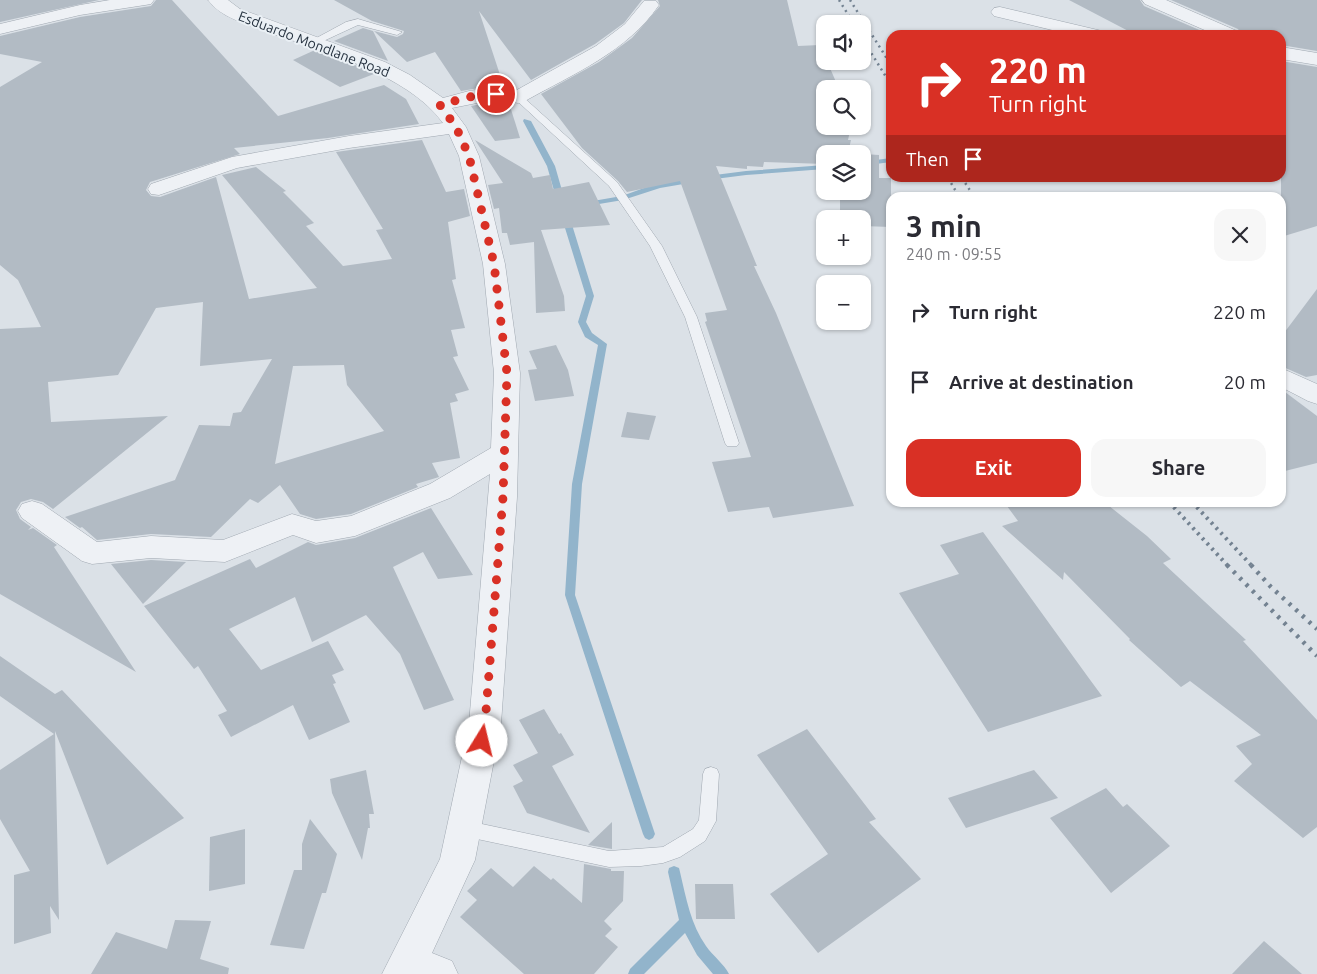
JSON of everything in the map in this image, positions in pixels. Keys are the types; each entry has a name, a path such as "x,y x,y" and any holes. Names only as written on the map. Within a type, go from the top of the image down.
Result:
{"street":[{"path":"0,29 80,10 145,0"},
{"name":"Esduardo Mondlane Road","path":"216,0 234,14 378,66 404,79 440,105 456,127 469,156 494,264 507,373 503,497 485,724 457,860 416,970"},
{"path":"1151,0 1220,30"},
{"path":"440,105 469,97 496,94 518,97 603,50 631,28 650,4"},
{"path":"1000,12 1075,30"},
{"path":"1286,54 1317,59"},
{"path":"159,189 232,163 349,142 456,127"},
{"path":"1286,379 1317,395"},
{"path":"32,511 92,553 151,547 225,551 292,524 316,532 355,526 440,491 504,453"}],"lane":[{"path":"314,42 349,24 358,22 397,32"},
{"path":"518,97 613,184 656,246 691,317 732,443"},
{"path":"464,828 609,859 663,855 674,852 699,835 707,821 711,774"}],"building":[{"path":"0,0 99,0 0,22"},
{"path":"156,0 172,0 278,116 384,85 406,99 419,124 328,138 234,148 240,154 150,182 146,190 151,196 160,197 216,177 249,299 317,288 222,175 256,167 286,191 283,192 314,223 306,226 343,266 392,259 376,230 383,229 336,152 422,140 446,192 464,189 470,216 448,222 456,279 452,280 465,328 451,330 458,356 453,357 469,390 455,394 458,401 450,403 460,458 432,463 439,477 416,484 418,487 351,514 316,519 300,514 280,485 258,503 250,499 211,537 151,534 97,540 82,527 80,528 65,517 175,480 199,425 230,426 233,413 241,412 272,359 200,366 203,302 156,308 118,375 48,382 51,422 168,416 53,509 43,502 31,499 21,502 16,510 20,519 31,527 28,530 33,528 57,545 54,547 136,672 0,594 0,329 41,327 18,280 0,265 0,87 42,62 0,54 0,36 80,17 151,6","holes":["344,365 347,385 384,431 275,464 293,366"]},
{"path":"334,0 642,0 624,23 595,44 531,80 479,11 504,87 497,85 461,91 435,52 407,62 374,31 397,37 403,34 404,31 372,21"},
{"path":"658,0 787,0 798,46 816,45 816,70 831,70 835,80 816,80 816,135 849,135 848,140 851,140 850,145 816,145 816,164 764,162 763,167 747,166 747,169 716,166 757,266 754,266 776,313 854,506 773,518 769,507 728,512 712,462 751,457 705,322 707,321 705,313 727,310 680,181 627,192 618,181 582,148 541,94 599,62 632,38 660,6"},
{"path":"1069,0 1140,0 1144,6 1199,30 1126,30"},
{"path":"1171,0 1317,0 1317,51 1286,46 1286,30 1238,29"},
{"path":"363,28 373,31 388,61 334,41"},
{"path":"315,50 374,74 340,87 293,60"},
{"path":"1286,62 1317,67 1317,226 1286,235 1286,192 1281,192 1281,182 1286,182"},
{"path":"497,101 509,103 520,138 495,141 471,106"},
{"path":"475,140 531,173 533,178 550,175 553,189 589,182 610,225 541,230 564,296 565,311 536,313 534,242 510,245 507,233 502,233 499,208 494,209 488,185 503,183"},
{"path":"871,154 879,155 879,178 886,178 886,182 891,182 891,192 886,192 886,227 871,226 871,210 840,210 840,200 871,200"},
{"path":"1317,289 1317,375 1306,377 1286,368 1286,330"},
{"path":"556,345 568,370 574,396 535,401 528,370 537,369 529,351"},
{"path":"1286,393 1317,416 1317,463 1286,471"},
{"path":"627,412 656,416 649,440 621,437"},
{"path":"1008,507 1110,507 1147,536 1171,559 1163,563 1246,640 1243,641 1317,720 1317,827 1303,838 1234,781 1252,764 1236,746 1261,735 1190,681 1181,687 1129,640 1064,572 1063,580 1002,526 1018,521"},
{"path":"431,508 473,575 438,579 423,552 393,567 454,700 424,710 400,654 366,615 312,642 295,597 229,629 261,670 328,641 344,670 332,675 336,683 333,684 350,722 309,740 293,705 231,737 218,715 227,711 198,666 194,669 144,606 250,559 256,568 308,542 316,545 355,538"},
{"path":"983,532 1102,696 988,732 899,593 959,574 940,545"},
{"path":"151,560 186,562 143,604 111,564"},
{"path":"0,656 55,694 62,690 184,818 107,865 55,731 59,920 50,906 51,933 14,944 14,875 30,871 0,819 0,770 54,734 0,696"},
{"path":"544,709 574,755 552,766 590,833 527,813 513,786 523,781 513,765 538,753 519,720"},
{"path":"807,729 876,819 869,822 921,879 818,953 770,894 828,854 757,755"},
{"path":"366,770 374,814 369,814 370,828 368,828 362,860 332,793 330,779"},
{"path":"1034,770 1058,798 966,828 948,798"},
{"path":"1106,788 1123,807 1127,804 1170,846 1111,893 1050,818"},
{"path":"310,819 337,854 326,893 322,893 304,949 270,945 294,870 302,870 302,844"},
{"path":"612,822 612,849 588,845"},
{"path":"245,829 245,884 209,891 210,837"},
{"path":"584,864 611,869 611,871 624,871 623,901 604,921 612,929 605,936 618,947 594,974 524,974 460,917 477,900 467,891 491,868 513,887 534,866 551,880 553,878 582,903"},
{"path":"695,884 733,884 735,919 696,919"},
{"path":"175,920 211,921 200,959 229,968 228,974 91,974 116,932 167,949"},
{"path":"1264,941 1302,974 1232,974"}],"waterway":[{"path":"527,121 551,166 561,201"},
{"path":"871,163 886,161"},
{"path":"707,178 816,168"},
{"path":"587,204 623,198 658,186 692,180"},
{"path":"565,215 590,296 582,322 588,335 603,344 577,484 570,595 649,834"},
{"path":"674,872 684,915 694,939 701,951 722,974"},
{"path":"635,974 686,923"}],"railway":[{"path":"839,0 848,15"},
{"path":"850,0 886,57"},
{"path":"871,53 886,77"},
{"path":"950,182 956,192"},
{"path":"965,182 971,192"},
{"path":"1174,507 1228,566"},
{"path":"1197,507 1252,566"},
{"path":"1227,565 1317,656"},
{"path":"1251,565 1271,587 1317,629"}],"route":[{"path":"482,741 485,724 503,497 507,373 494,264 469,156 456,127 440,105 469,97 496,94"}]}
